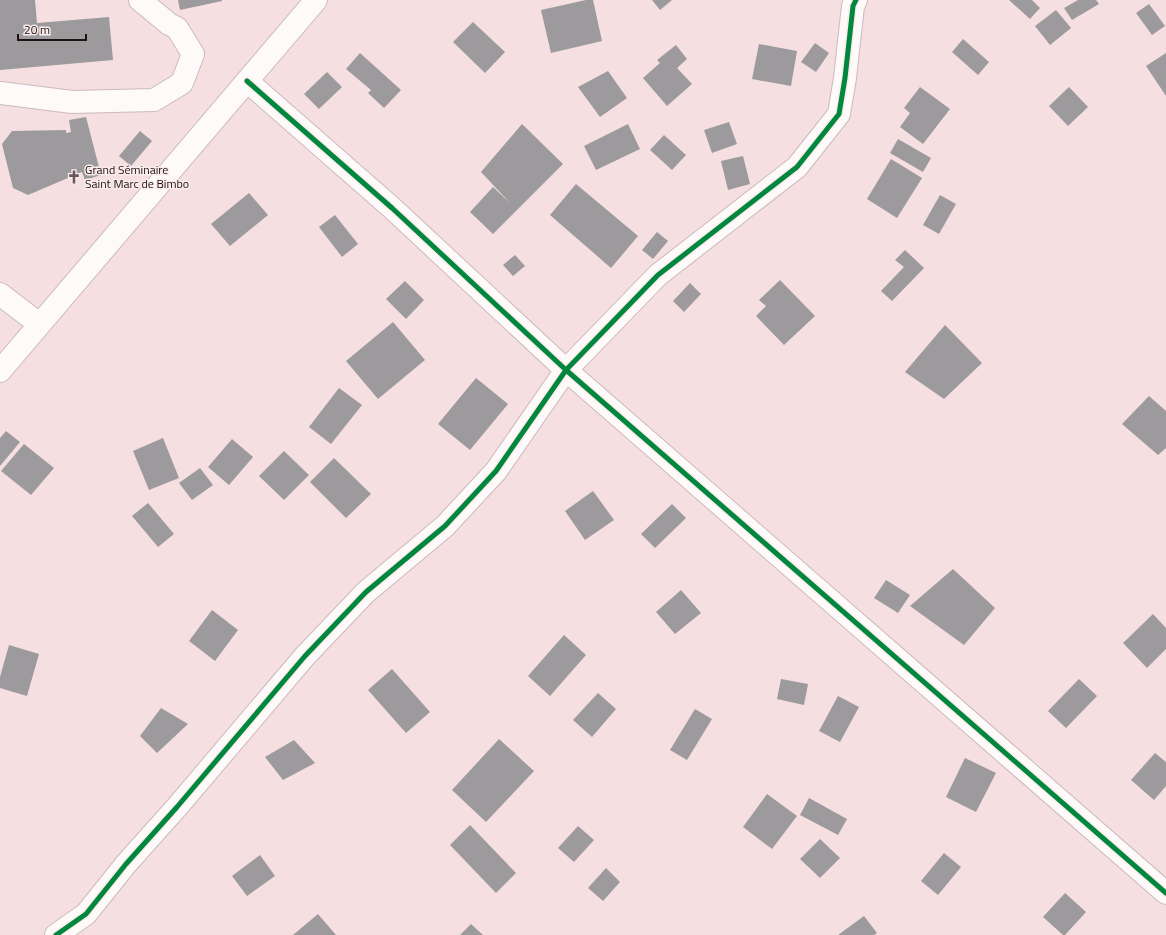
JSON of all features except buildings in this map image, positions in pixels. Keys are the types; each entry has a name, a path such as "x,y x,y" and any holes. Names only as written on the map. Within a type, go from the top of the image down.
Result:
{"street":[{"path":"0,93 72,102 154,100 182,83 192,54 177,28 169,24 140,0"},
{"path":"0,371 316,0"},
{"path":"56,935 86,914 126,864 177,807 305,656 366,592 445,526 496,471 566,370 658,275 797,167 839,114 845,78 853,6 856,0"},
{"path":"248,81 392,208 566,370 1166,893"},
{"path":"0,294 39,324"}],"cycle path":[{"path":"56,935 86,914 126,864 177,807 305,656 366,592 445,526 496,471 566,370 658,275 797,167 839,114 845,78 853,6 856,0"},
{"path":"247,81 392,208 566,370 1166,893"}],"place":[{"name":"Grand Séminaire Saint Marc de Bimbo","path":"74,177"}]}
